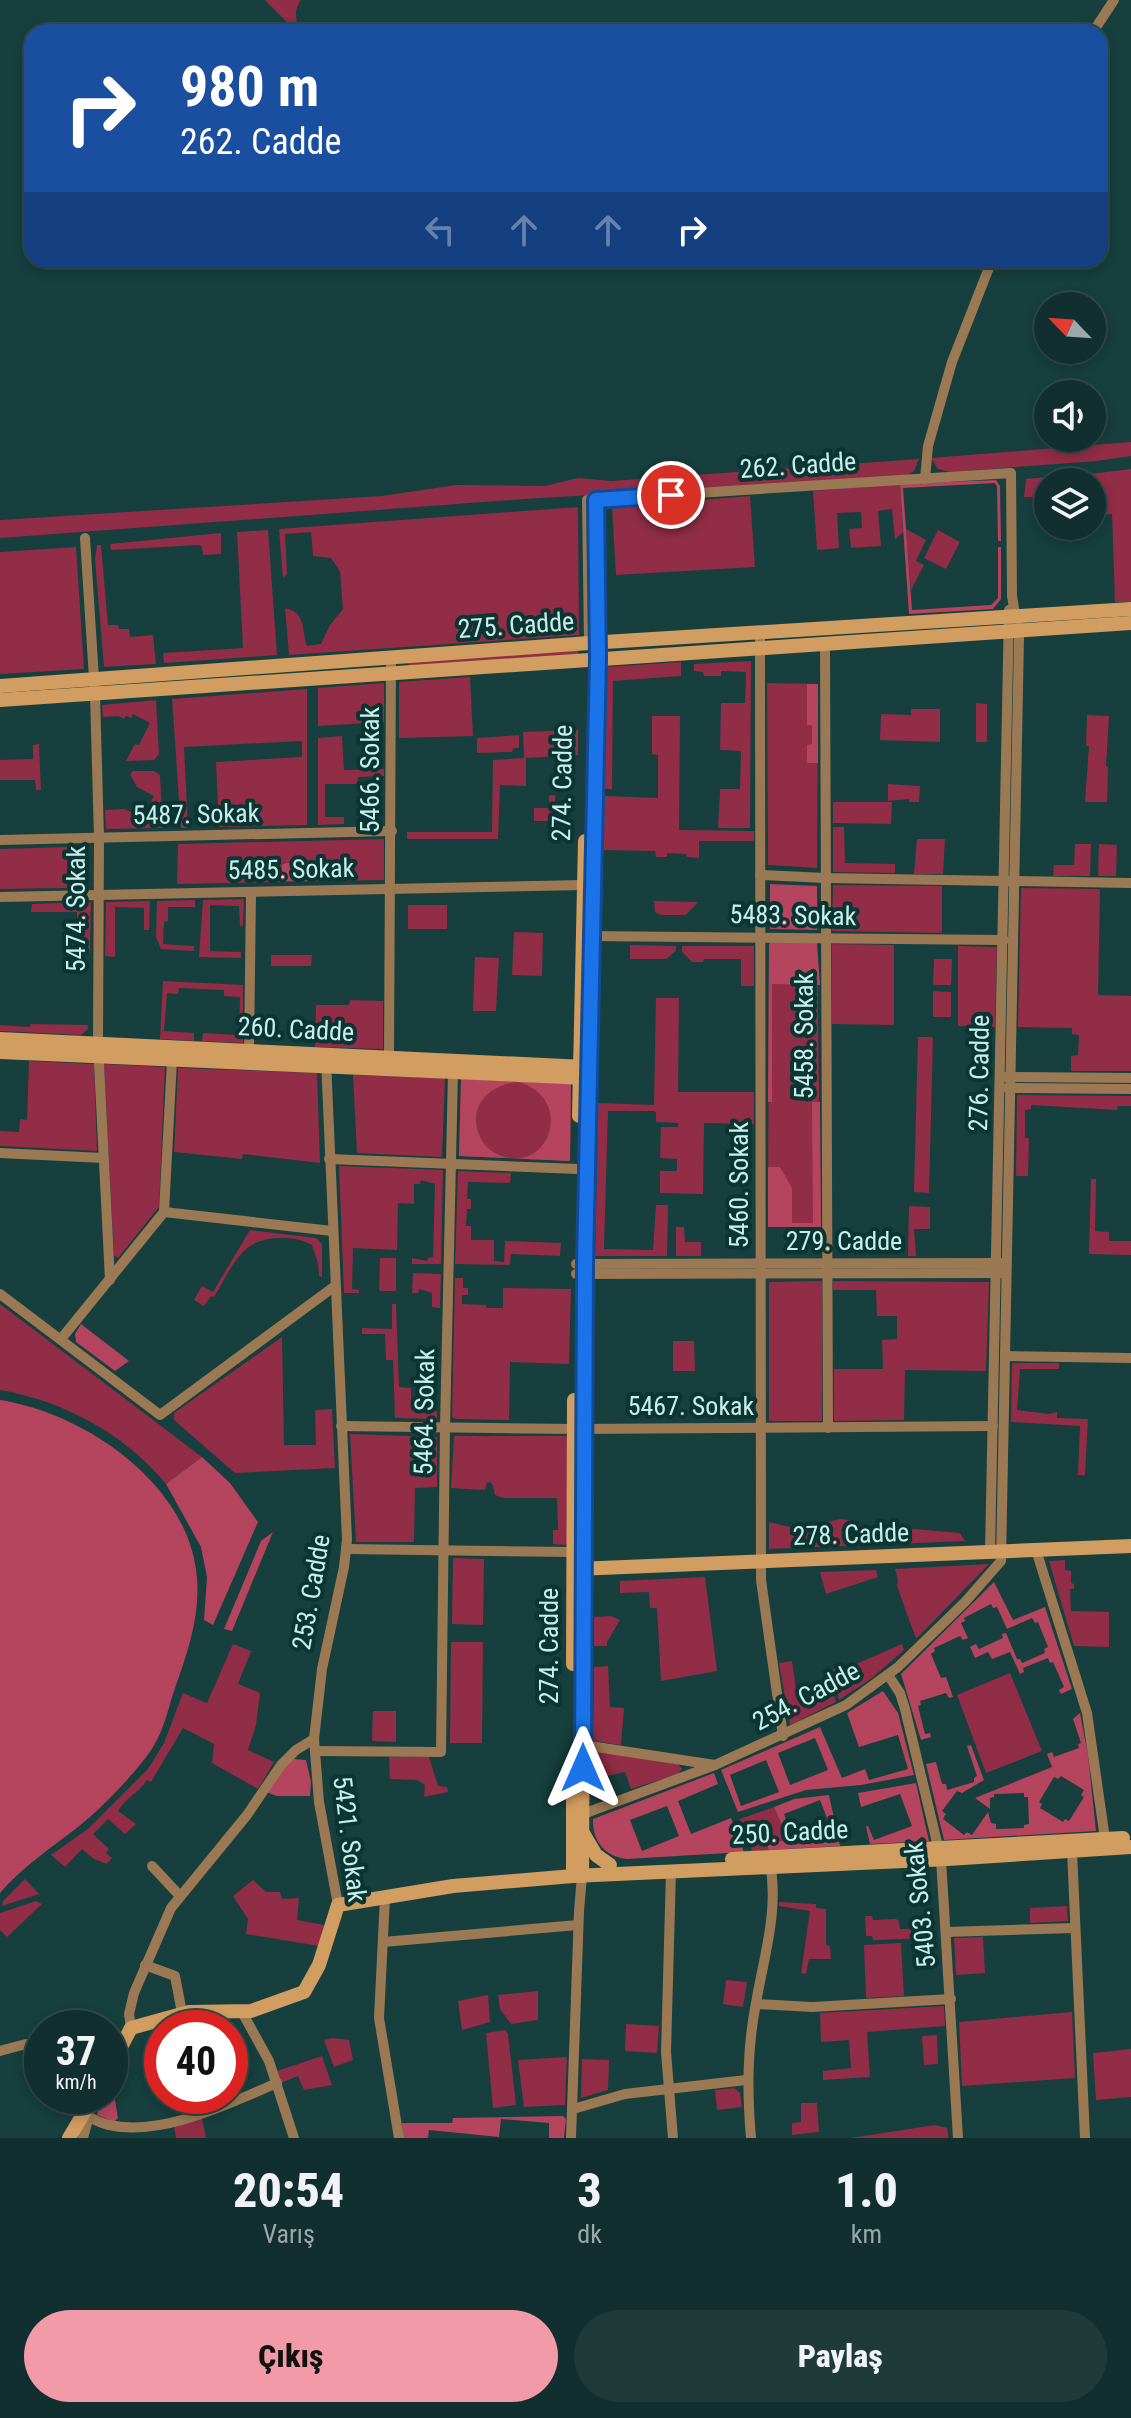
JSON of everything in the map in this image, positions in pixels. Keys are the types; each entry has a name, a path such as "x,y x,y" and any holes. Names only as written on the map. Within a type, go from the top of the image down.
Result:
{"street":[{"path":"1098,24 1114,0"},
{"path":"925,479 928,446 949,372 989,268"},
{"name":"262. Cadde","path":"592,500 1011,473"},
{"name":"276. Cadde","path":"996,1552 993,1426 1002,1268 1010,881 1011,473"},
{"name":"274. Cadde","path":"571,2138 579,1911 578,1429 593,659 592,500"},
{"name":"5474. Sokak","path":"85,538 95,686 99,838 98,1050 110,1280"},
{"name":"275. Cadde","path":"0,686 95,686 392,666 593,659 825,645 1131,609"},
{"name":"275. Cadde","path":"392,666 593,643 760,632 1013,623 1131,623"},
{"name":"5460. Sokak","path":"760,632 761,1562 762,1596 783,1736"},
{"name":"5458. Sokak","path":"825,645 828,1428"},
{"name":"274. Cadde","path":"588,936 584,885 593,659"},
{"name":"5466. Sokak","path":"389,1058 392,666"},
{"name":"275. Cadde","path":"0,700 95,686"},
{"name":"5487. Sokak","path":"0,840 392,831"},
{"path":"760,875 1131,883"},
{"name":"276. Cadde","path":"1006,1083 1004,940 1010,881"},
{"name":"5485. Sokak","path":"0,897 584,885"},
{"path":"249,1051 251,892"},
{"name":"5483. Sokak","path":"588,936 1004,940"},
{"name":"260. Cadde","path":"0,1039 172,1060 326,1061 389,1058 584,1073"},
{"name":"260. Cadde","path":"0,1052 249,1051 453,1072 584,1073"},
{"path":"61,1339 164,1212 172,1060"},
{"name":"253. Cadde","path":"315,1745 322,1669 346,1549 326,1061"},
{"name":"5464. Sokak","path":"315,1745 441,1752 453,1072"},
{"path":"580,1269 578,1169 584,1073"},
{"path":"1006,1083 1131,1078"},
{"path":"1006,1083 1131,1089"},
{"path":"0,1153 103,1158"},
{"path":"329,1159 578,1169"},
{"path":"164,1212 332,1231"},
{"name":"276. Cadde","path":"996,1552 1005,1356 1002,1268"},
{"name":"279. Cadde","path":"580,1269 1002,1268"},
{"path":"0,1294 160,1415 335,1286"},
{"path":"1005,1356 1131,1358"},
{"name":"5467. Sokak","path":"341,1426 578,1429 993,1426"},
{"name":"274. Cadde","path":"578,1429 573,1552 578,1569 583,1745 583,1831 578,1871"},
{"name":"278. Cadde","path":"578,1569 1131,1546"},
{"path":"346,1549 573,1552"},
{"path":"1036,1550 1087,1713 1105,1839"},
{"name":"254. Cadde","path":"583,1814 715,1765 846,1705 888,1675 965,1602 999,1564 996,1552"},
{"name":"5403. Sokak","path":"888,1675 900,1693 905,1709 940,1854 958,2138"},
{"path":"128,2034 131,2028 130,2009 167,1913 247,1815 281,1765 296,1750 315,1745"},
{"name":"5421. Sokak","path":"248,2010 284,2000 308,1987 323,1954 338,1905 319,1802 315,1745"},
{"path":"583,1745 715,1765"},
{"path":"583,1831 596,1855 610,1865"},
{"name":"250. Cadde","path":"940,1854 1131,1838"},
{"name":"250. Cadde","path":"578,1871 610,1865 770,1862 1131,1847"},
{"path":"1072,1851 1085,2138"},
{"path":"751,2138 746,2080 773,1906 770,1862"},
{"name":"250. Cadde","path":"338,1905 453,1886 492,1875 671,1871 770,1862"},
{"path":"152,1866 180,1896"},
{"path":"671,1871 666,2052 673,2138"},
{"path":"385,1897 379,2018 399,2138"},
{"path":"383,1942 578,1925"},
{"path":"946,1932 1075,1928"},
{"path":"145,1965 175,1976 181,2010"},
{"path":"756,2004 807,2007 951,1999"},
{"path":"131,2028 144,2024"},
{"path":"248,2024 277,2083 294,2138"},
{"path":"0,2051 24,2045"},
{"path":"573,2109 616,2096 746,2080"},
{"path":"86,2115 119,2126 158,2124 223,2105 277,2083"},
{"path":"69,2138 86,2115"},
{"path":"83,2138 86,2115"}],"shaded area":[{"path":"265,0 301,0 296,12 297,24 289,24"},
{"path":"1131,442 1131,456 950,472 938,469 931,458 1034,450 1106,452 1106,444"},
{"path":"919,459 914,471 906,476 525,499 0,538 0,520 382,496 456,485 545,486 578,478 611,481"},
{"path":"1131,469 1131,602 1115,602 1112,514 1106,514 1106,472"},
{"path":"1034,478 1034,497 1024,497 1026,479"},
{"path":"996,480 1000,486 1001,541 998,541 995,483 903,488 912,610 991,605 998,598 998,547 1001,547 1001,599 993,609 909,614 900,484"},
{"path":"900,484 903,532 895,540 892,509 878,511 881,546 851,548 849,529 862,528 861,512 837,513 839,548 817,550 813,491"},
{"path":"750,496 755,567 616,575 612,507"},
{"path":"578,507 579,635 289,655 285,608 300,618 307,646 321,644 330,625 343,609 340,571 331,558 313,556 311,532 285,534 287,574 283,578 279,529"},
{"path":"906,529 926,540 916,561 924,565 911,590"},
{"path":"268,530 277,655 164,663 163,653 243,648 237,532"},
{"path":"938,530 960,542 946,569 924,558"},
{"path":"221,533 221,554 203,555 199,545 111,550 110,544"},
{"path":"97,545 101,545 108,625 129,629 130,637 153,635 156,664 104,667 95,559"},
{"path":"76,547 84,669 0,674 0,552"},
{"path":"578,650 578,654 409,666 408,662"},
{"path":"751,661 750,828 718,828 720,789 740,789 741,751 720,750 721,703 745,703 746,672 721,671 721,676 704,676 703,672 694,671 694,664"},
{"path":"681,662 681,676 613,681 612,789 604,789 606,667"},
{"path":"470,677 473,736 399,738 399,682"},
{"path":"384,683 384,722 318,726 318,688"},
{"path":"767,683 818,684 817,868 768,865"},
{"path":"807,684 818,684 818,763 807,763 807,745 812,744 812,725 807,725"},
{"path":"307,689 307,825 219,827 216,762 302,757 302,741 184,747 188,828 181,828 172,699"},
{"path":"156,700 159,754 154,760 126,761 135,744 139,745 150,723 133,714 131,718 126,716 124,719 118,716 103,717 102,705"},
{"path":"976,703 987,704 987,742 976,742"},
{"path":"911,709 940,709 940,742 880,740 881,714 911,715"},
{"path":"1087,715 1109,716 1107,802 1085,802 1089,746 1086,746"},
{"path":"652,716 680,716 679,830 754,831 754,841 699,841 699,858 667,853 667,857 656,857 655,851 603,850 604,796 658,798 658,755 652,754"},
{"path":"578,730 578,755 526,758 526,786 500,785 498,839 407,839 407,832 492,832 493,760 524,758 523,732"},
{"path":"519,735 519,748 514,748 512,752 477,753 477,738"},
{"path":"342,736 344,770 384,769 384,776 358,777 357,784 325,784 325,817 344,817 344,824 318,825 318,738"},
{"path":"39,744 41,790 36,790 35,780 0,780 0,760 33,759 33,745"},
{"path":"133,771 154,771 160,775 163,828 106,829 105,810 125,809 142,818 154,796 137,787 130,774"},
{"path":"888,784 920,786 919,802 909,802 909,799 888,801"},
{"path":"549,795 555,795 555,836 549,836 549,821 534,821 534,808 549,808"},
{"path":"833,802 892,802 891,824 833,823"},
{"path":"833,827 844,827 845,863 895,864 895,873 833,872"},
{"path":"384,839 384,880 177,884 178,844"},
{"path":"917,839 945,839 943,874 914,874"},
{"path":"1075,844 1091,844 1090,876 1053,876 1054,865 1074,865"},
{"path":"1099,844 1117,845 1116,876 1098,876"},
{"path":"68,847 67,888 0,889 0,849"},
{"path":"282,865 324,865 331,873 338,875 338,880 282,881"},
{"path":"770,884 817,886 817,930 770,929"},
{"path":"833,885 942,886 942,933 832,931"},
{"path":"1021,888 1100,889 1098,995 1131,996 1131,1071 1071,1071 1071,1056 1078,1055 1079,1035 1072,1034 1072,1028 1018,1027"},
{"path":"244,899 243,926 240,926 239,906 210,905 210,951 241,952 241,958 199,957 203,900"},
{"path":"195,900 195,907 168,907 163,944 194,946 194,951 161,949 156,937 157,901"},
{"path":"150,901 149,930 144,930 144,908 115,907 115,957 105,956 106,902"},
{"path":"654,901 698,902 686,915 661,915 655,912"},
{"path":"91,902 90,953 77,952 77,912 31,912 32,904"},
{"path":"408,905 447,905 447,929 408,929"},
{"path":"514,932 543,933 542,976 512,975"},
{"path":"817,943 821,1227 768,1227 769,944"},
{"path":"817,943 820,985 772,984 772,1102 768,1102 769,944"},
{"path":"832,944 894,945 894,1025 832,1024"},
{"path":"630,945 676,946 676,951 666,959 630,959"},
{"path":"682,946 754,946 754,986 741,986 741,959 692,962 682,952"},
{"path":"958,946 997,947 995,1027 958,1026"},
{"path":"271,955 312,955 311,966 271,966"},
{"path":"475,957 499,958 496,1011 473,1011"},
{"path":"934,959 952,959 951,985 933,985"},
{"path":"163,981 243,985 243,1043 202,1041 203,1033 239,1035 240,997 224,996 224,990 179,988 178,994 167,993 164,1031 194,1033 194,1041 160,1039"},
{"path":"933,991 951,992 951,1017 933,1017"},
{"path":"656,998 679,998 678,1092 754,1092 754,1124 704,1123 703,1194 660,1193 660,1171 677,1171 677,1159 660,1158 661,1127 678,1127 678,1123 656,1122 656,1112 653,1111 608,1111 604,1249 653,1250 656,1205 668,1205 667,1256 595,1256 598,1103 654,1105"},
{"path":"350,1000 383,1001 383,1049 315,1047 316,1005 349,1005"},
{"path":"30,1024 88,1025 88,1029 81,1035 0,1031 0,1025 30,1027"},
{"path":"918,1037 933,1037 929,1193 914,1192"},
{"path":"29,1061 94,1064 97,1151 0,1146 0,1131 19,1132 20,1119 27,1120"},
{"path":"104,1064 165,1067 159,1207 118,1258 114,1255"},
{"path":"178,1068 317,1073 320,1163 243,1154 242,1159 174,1152"},
{"path":"353,1075 445,1078 442,1157 357,1153"},
{"path":"461,1079 571,1084 570,1161 459,1156"},
{"path":"461,1079 571,1084 570,1161 459,1156","holes":["518,1082 535,1090 546,1102 551,1116 550,1130 544,1143 534,1153 520,1158 504,1157 491,1150 480,1136 476,1122 477,1112 485,1097 500,1087"]},
{"path":"1017,1095 1131,1096 1131,1106 1118,1106 1117,1110 1031,1105 1031,1109 1025,1110 1025,1138 1029,1138 1028,1176 1016,1176"},
{"path":"812,1102 820,1102 821,1227 768,1227 768,1167 780,1167 792,1188 792,1223 813,1223"},
{"path":"339,1166 443,1170 441,1264 412,1264 412,1258 427,1261 433,1257 435,1184 421,1180 420,1184 414,1184 414,1204 398,1203 397,1250 353,1248 352,1289 359,1290 359,1293 344,1293"},
{"path":"458,1171 511,1173 510,1183 468,1182 467,1199 471,1199 471,1209 467,1209 466,1226 471,1226 471,1240 494,1240 494,1261 504,1262 505,1241 561,1243 560,1256 511,1254 510,1265 455,1264"},
{"path":"1091,1179 1096,1179 1095,1231 1109,1232 1109,1241 1131,1241 1131,1255 1089,1254"},
{"path":"909,1206 930,1207 930,1229 914,1229 916,1256 908,1256"},
{"path":"676,1227 684,1227 685,1242 701,1242 701,1256 676,1256"},
{"path":"250,1230 316,1238 322,1244 322,1277 319,1276 312,1245 293,1239 267,1239 239,1256 214,1297 211,1296 204,1306 194,1300 202,1286 213,1292"},
{"path":"380,1258 396,1258 396,1291 379,1291"},
{"path":"413,1273 441,1274 440,1308 432,1307 432,1293 419,1289 418,1293 412,1293"},
{"path":"455,1278 463,1278 463,1288 468,1288 468,1295 462,1295 462,1304 486,1305 486,1308 503,1308 503,1288 571,1289 569,1364 510,1362 509,1420 452,1417"},
{"path":"822,1281 822,1421 769,1421 769,1282"},
{"path":"833,1281 989,1282 986,1371 905,1370 904,1420 834,1421 834,1369 883,1369 882,1340 897,1339 897,1316 877,1316 876,1290 833,1290"},
{"path":"0,1304 202,1457 166,1484 132,1450 92,1422 47,1402 0,1390"},
{"path":"392,1304 396,1304 399,1387 411,1388 411,1410 425,1413 426,1410 437,1411 437,1419 395,1418 393,1360 386,1360 385,1334 362,1334 362,1328 392,1329"},
{"path":"81,1324 129,1361 115,1371 76,1342 75,1334"},
{"path":"282,1337 284,1445 316,1445 315,1410 332,1409 335,1468 235,1473 174,1420 174,1413"},
{"path":"673,1341 694,1341 695,1371 673,1371"},
{"path":"1012,1363 1059,1363 1059,1369 1020,1369 1017,1410 1048,1414 1057,1412 1057,1418 1088,1419 1085,1475 1078,1475 1080,1426 1011,1422"},
{"path":"0,1400 66,1420 128,1459 154,1484 176,1513 190,1545 197,1593 189,1646 153,1747 97,1811 27,1866 0,1893"},
{"path":"350,1434 437,1437 437,1487 415,1488 414,1542 356,1542"},
{"path":"454,1436 568,1436 567,1545 553,1544 553,1530 558,1530 557,1498 503,1498 495,1495 490,1482 485,1490 451,1488"},
{"path":"202,1457 230,1483 258,1522 213,1625 204,1620 207,1577 201,1547 166,1484"},
{"path":"840,1519 850,1520 881,1534 915,1529 960,1533 965,1541 769,1549 769,1522 798,1529"},
{"path":"273,1532 232,1631 224,1629 261,1541"},
{"path":"453,1558 484,1559 483,1625 452,1624"},
{"path":"1065,1560 1065,1570 1071,1571 1071,1583 1074,1584 1074,1589 1070,1589 1071,1611 1109,1612 1109,1647 1074,1646 1049,1561"},
{"path":"989,1564 917,1638 915,1636 897,1586 895,1569"},
{"path":"876,1570 878,1577 826,1594 820,1572"},
{"path":"705,1577 717,1671 661,1681 657,1608 650,1608 649,1592 620,1593 620,1581"},
{"path":"994,1582 1013,1620 1045,1607 1072,1689 1061,1694 1059,1690 1064,1687 1053,1662 1050,1663 1048,1658 1023,1668 1024,1672 1020,1674 1010,1652 992,1659 988,1652 975,1658 970,1647 976,1644 979,1649 1003,1638 1002,1634 1006,1633 1017,1659 1022,1663 1045,1653 1044,1649 1048,1647 1038,1622 1035,1623 1032,1618 1007,1629 997,1607 993,1608 991,1604 964,1618 965,1621 961,1623 968,1638 963,1640 960,1636 934,1648 931,1654 941,1678 946,1677 953,1697 949,1698 946,1693 920,1701 921,1705 918,1706 925,1734 930,1733 931,1737 921,1740 901,1674"},
{"path":"611,1616 620,1620 607,1646 594,1646 594,1617"},
{"path":"451,1642 483,1642 482,1743 450,1743"},
{"path":"233,1644 251,1651 238,1684 260,1693 256,1725 248,1750 274,1762 258,1789 212,1763 214,1744 183,1728 151,1782 147,1780 118,1811 136,1824 125,1834 108,1819 93,1834 109,1849 106,1853 112,1858 107,1864 94,1859 82,1849 65,1867 51,1855 88,1829 148,1769 164,1743 183,1693 207,1703"},
{"path":"902,1644 904,1650 872,1678 839,1700 833,1669 854,1665"},
{"path":"792,1661 797,1697 811,1696 813,1699 834,1696 836,1702 790,1725 779,1663"},
{"path":"608,1666 610,1707 624,1708 621,1745 593,1741 594,1667"},
{"path":"1010,1673 1042,1751 986,1773 957,1695"},
{"path":"883,1691 898,1713 914,1775 861,1785 806,1790 738,1812 721,1770 820,1727 842,1778 865,1769 869,1780 908,1769 898,1735 859,1747 847,1713","holes":["815,1738 828,1770 790,1785 778,1753","766,1760 779,1792 741,1806 730,1775"]},
{"path":"373,1711 396,1711 396,1742 372,1741"},
{"path":"1080,1713 1096,1831 944,1840 926,1764 936,1762 942,1784 946,1784 947,1790 974,1782 977,1776 967,1746 971,1745 984,1780 962,1793 957,1791 942,1811 946,1814 943,1819 964,1835 967,1832 972,1835 988,1812 996,1829 1024,1828 1029,1824 1028,1797 1024,1797 1024,1793 994,1794 990,1798 990,1809 975,1798 1052,1767 1047,1754 1052,1752 1054,1757 1079,1748 1078,1744 1081,1743 1073,1719","holes":["1061,1776 1084,1790 1081,1795 1084,1797 1069,1821 1065,1819 1063,1822 1040,1808 1042,1804 1039,1802 1054,1777 1058,1779"]},
{"path":"593,1751 677,1763 682,1769 678,1774 631,1789 625,1772 593,1779"},
{"path":"389,1757 429,1757 438,1786 447,1787 448,1792 424,1797 425,1785 417,1780 390,1779"},
{"path":"293,1759 306,1760 311,1782 310,1796 277,1796 266,1792 284,1767"},
{"path":"714,1773 718,1784 678,1801 691,1834 731,1818 744,1852 619,1858 601,1846 593,1819","holes":["667,1806 679,1836 642,1851 630,1820"]},
{"path":"916,1783 929,1841 870,1844 866,1826 874,1840 912,1826 900,1794 861,1807 858,1793"},
{"path":"829,1795 840,1846 769,1850 767,1845 788,1839 774,1807 794,1799","holes":["820,1800 832,1831 795,1845 784,1814"]},
{"path":"774,1807 788,1839 769,1850 752,1851 740,1819"},
{"path":"25,1879 39,1894 2,1906 3,1901"},
{"path":"253,1880 266,1892 280,1892 282,1899 299,1898 297,1920 324,1925 319,1946 246,1934 248,1919 233,1896"},
{"path":"36,1901 42,1904 7,1937 0,1930 0,1913"},
{"path":"779,1902 816,1904 816,1908 826,1909 826,1945 830,1946 831,1959 809,1959 806,1974 801,1973 810,1911 779,1906"},
{"path":"1067,1906 1068,1921 1030,1923 1030,1908"},
{"path":"865,1916 872,1916 873,1920 896,1919 900,1929 933,1928 933,1938 873,1940 872,1936 866,1936"},
{"path":"983,1937 985,1973 956,1975 954,1938"},
{"path":"901,1943 904,1996 866,1998 864,1945"},
{"path":"726,1980 747,1982 743,2007 723,2004"},
{"path":"538,1991 538,2020 511,2024 500,2009 498,1995"},
{"path":"488,1995 490,2022 462,2030 458,2001"},
{"path":"944,2006 945,2026 867,2032 870,2077 823,2080 823,2071 851,2068 849,2040 821,2042 820,2013"},
{"path":"1072,2012 1075,2078 962,2086 959,2022"},
{"path":"626,2024 659,2026 657,2053 625,2051"},
{"path":"505,2030 516,2105 493,2108 486,2033"},
{"path":"937,2035 938,2064 924,2065 922,2036"},
{"path":"324,2040 349,2040 353,2060 334,2067"},
{"path":"1131,2049 1131,2097 1096,2100 1093,2053"},
{"path":"322,2056 332,2085 304,2090 298,2076 281,2083 277,2071"},
{"path":"567,2057 565,2105 524,2107 518,2060"},
{"path":"582,2059 609,2060 608,2090 581,2098"},
{"path":"734,2088 740,2093 742,2107 717,2110 715,2090"},
{"path":"801,2103 817,2103 819,2132 792,2135 792,2123 801,2122"},
{"path":"117,2114 118,2118 114,2122 97,2115"},
{"path":"563,2116 566,2119 564,2138 549,2138 549,2123 501,2119 499,2137 429,2130 428,2138 403,2138 402,2123 452,2123 453,2118"},
{"path":"202,2118 206,2138 176,2138 174,2126"},
{"path":"935,2125 947,2128 949,2138 851,2138"}],"route":[{"path":"583,1768 585,1264 598,658 596,500 671,495"}]}
